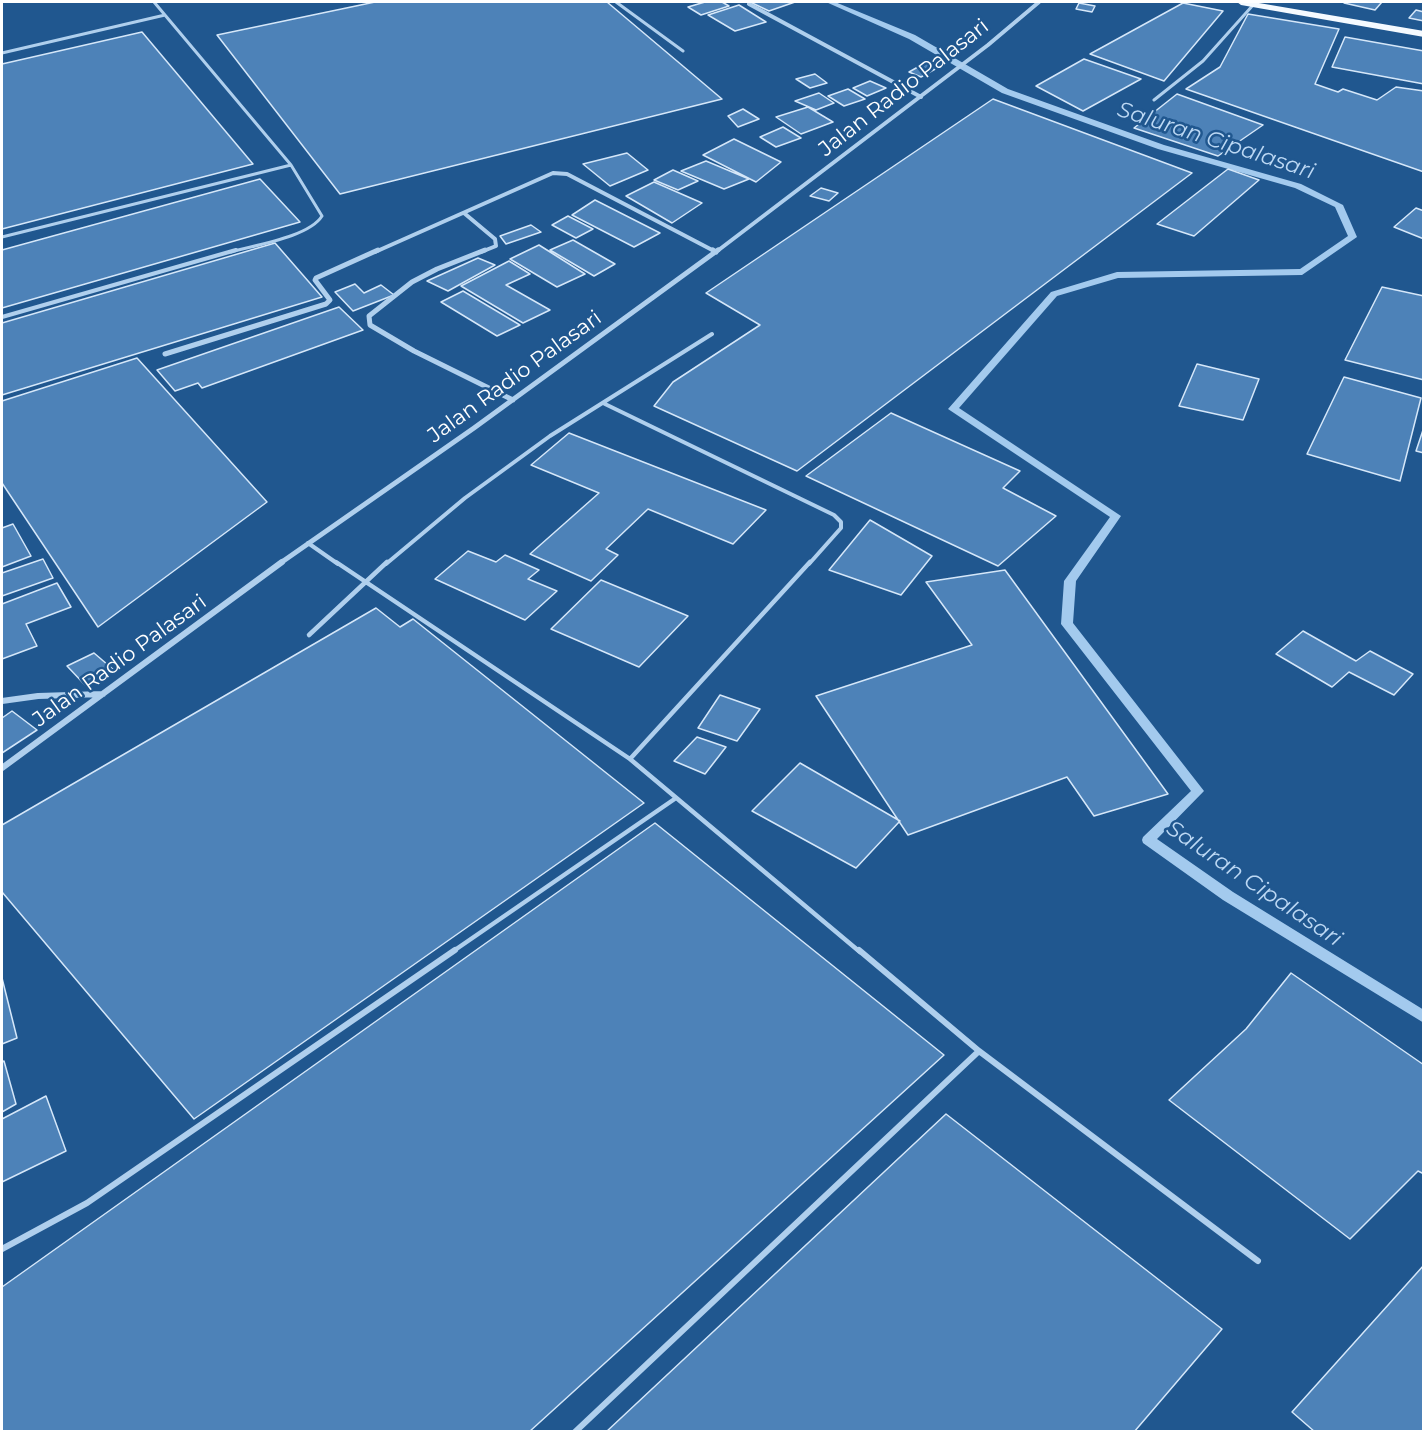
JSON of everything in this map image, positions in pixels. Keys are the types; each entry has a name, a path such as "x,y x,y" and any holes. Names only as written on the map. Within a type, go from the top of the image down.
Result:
{"main road":[{"path":"1241,2 1424,34"}],"street":[{"name":"Jalan Radio Palasari","path":"2,768 308,543 513,400 774,210 988,45 1039,2"},
{"path":"749,4 921,97"},
{"path":"165,354 326,304 330,300 315,280 316,278 544,175 563,173 716,252"},
{"path":"464,213 495,239 496,246 437,269 412,282 369,316 370,324 414,351 513,400"},
{"path":"2,701 38,696 103,694"}],"lane":[{"path":"2,317 304,231 317,224 322,216 291,165 154,2"},
{"path":"616,2 683,51"},
{"path":"1154,100 1203,61 1254,4"},
{"path":"2,53 165,15"},
{"path":"2,237 291,165"},
{"path":"309,635 364,582 465,498 550,436 605,404 712,334"},
{"path":"605,404 834,515 841,522 841,528 836,534 630,759"},
{"path":"308,543 630,759 979,1051 1258,1261"},
{"path":"2,1249 87,1203 676,798"},
{"path":"575,1431 979,1051"}],"building":[{"path":"375,2 607,2 722,99 340,194 217,35"},
{"path":"705,2 722,2 729,6 701,15 688,7"},
{"path":"750,2 795,2 769,11"},
{"path":"1345,2 1382,2 1375,10"},
{"path":"1079,3 1095,6 1092,12 1076,9"},
{"path":"1183,3 1223,11 1164,81 1090,54"},
{"path":"739,5 766,22 735,31 708,15"},
{"path":"1416,10 1424,12 1424,21 1409,18"},
{"path":"1248,14 1339,29 1315,84 1338,92 1343,89 1377,100 1396,87 1424,91 1424,172 1186,89 1220,67"},
{"path":"142,32 253,164 2,229 2,64"},
{"path":"1345,37 1424,51 1424,84 1332,67"},
{"path":"1084,59 1141,79 1083,111 1036,86"},
{"path":"925,63 937,68 921,77 909,72"},
{"path":"815,74 827,83 810,88 796,79"},
{"path":"870,81 886,88 867,96 853,88"},
{"path":"848,89 865,99 844,106 828,96"},
{"path":"819,93 834,103 816,110 795,101"},
{"path":"1177,94 1263,125 1218,156 1134,128"},
{"path":"993,99 1192,173 797,471 654,406 673,382 760,325 706,293"},
{"path":"808,107 833,122 801,134 776,117"},
{"path":"743,109 759,119 738,127 728,116"},
{"path":"783,127 801,138 776,147 760,137"},
{"path":"734,139 781,162 756,182 703,155"},
{"path":"627,153 648,170 610,186 583,164"},
{"path":"706,161 749,179 724,189 681,171"},
{"path":"1228,169 1259,180 1194,236 1157,224"},
{"path":"673,170 698,181 678,190 654,180"},
{"path":"260,179 300,222 2,308 2,250"},
{"path":"654,182 702,203 672,223 626,196"},
{"path":"821,188 838,193 829,201 810,196"},
{"path":"595,200 660,233 634,247 572,215"},
{"path":"1416,208 1424,211 1424,239 1394,227"},
{"path":"568,216 593,229 576,238 552,225"},
{"path":"531,225 541,232 506,244 500,236"},
{"path":"573,240 615,264 594,276 550,250"},
{"path":"275,243 322,297 2,395 2,323"},
{"path":"539,245 585,274 557,287 510,259"},
{"path":"478,258 495,265 448,291 427,281"},
{"path":"509,261 530,274 506,285 550,310 523,323 461,286"},
{"path":"355,284 364,293 381,285 394,295 353,311 335,292"},
{"path":"1382,287 1424,296 1424,380 1345,360"},
{"path":"463,291 520,325 497,336 441,302"},
{"path":"339,307 363,330 202,388 198,383 175,391 157,370"},
{"path":"137,358 267,502 98,627 2,483 2,401"},
{"path":"1197,364 1259,379 1243,420 1179,406"},
{"path":"1344,377 1421,398 1400,481 1307,454"},
{"path":"891,413 1020,471 1003,488 1056,516 998,566 806,476"},
{"path":"1424,427 1424,453 1416,451"},
{"path":"569,433 766,510 733,544 648,509 606,549 618,555 591,581 530,554 599,493 531,465"},
{"path":"870,520 932,556 901,595 829,570"},
{"path":"13,524 31,556 2,567 2,528"},
{"path":"468,551 496,562 505,555 539,570 528,579 557,591 525,620 435,579"},
{"path":"43,559 53,578 2,596 2,573"},
{"path":"1005,570 1168,794 1094,816 1067,777 908,835 816,696 972,645 926,582"},
{"path":"601,580 688,616 639,667 551,629"},
{"path":"57,583 71,607 26,624 37,646 2,659 2,604"},
{"path":"376,608 400,627 413,619 644,803 194,1119 2,892 2,825"},
{"path":"1303,631 1356,661 1370,651 1413,674 1394,695 1349,672 1332,687 1276,654"},
{"path":"94,653 115,671 86,686 67,666"},
{"path":"720,695 760,709 737,741 698,728"},
{"path":"12,711 37,730 2,753 2,718"},
{"path":"697,737 726,747 705,774 674,761"},
{"path":"800,763 900,821 856,868 752,811"},
{"path":"655,823 944,1055 529,1432 2,1432 2,1287"},
{"path":"1291,973 1424,1065 1424,1174 1418,1171 1350,1239 1169,1100 1246,1029"},
{"path":"2,978 17,1038 2,1044"},
{"path":"4,1061 16,1104 2,1112 2,1062"},
{"path":"46,1096 66,1151 2,1182 2,1119"},
{"path":"946,1114 1222,1329 1134,1432 606,1432"},
{"path":"1424,1265 1424,1432 1315,1432 1292,1412"}],"waterway":[{"name":"Saluran Cipalasari","path":"830,2 912,37 1005,91 1161,147 1298,186 1339,205 1353,237 1302,272 1117,275 1054,294 953,409 1116,516 1070,581 1067,624 1198,791 1148,840 1228,896 1424,1017"}]}
